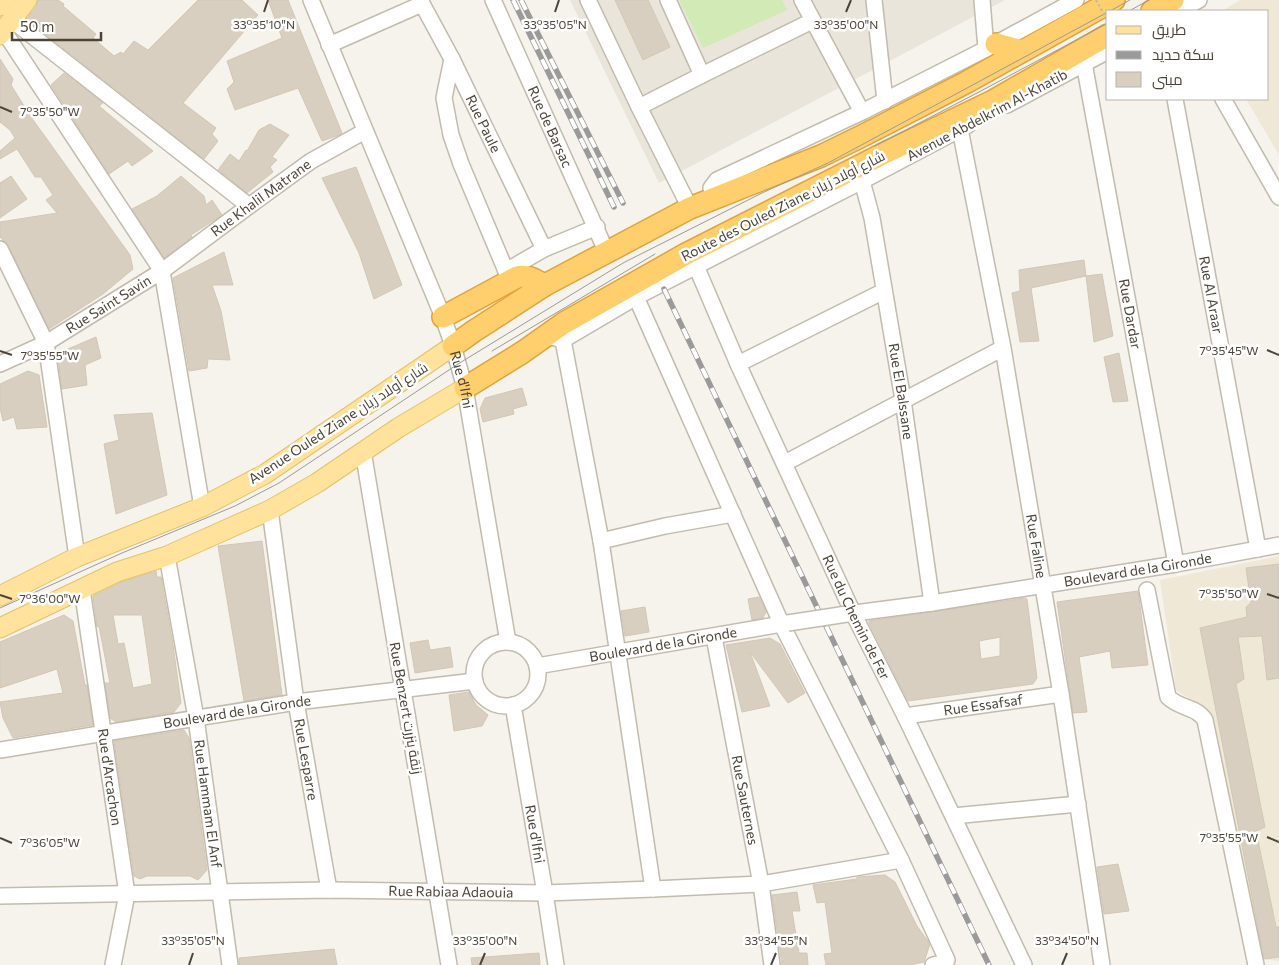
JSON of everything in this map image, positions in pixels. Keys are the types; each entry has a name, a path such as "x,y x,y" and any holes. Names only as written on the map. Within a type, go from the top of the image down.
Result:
{"highway":[{"name":"Route des Ouled Ziane شارع أولاد زيان","path":"506,311 545,285 690,208 821,156 958,87 1114,0"},
{"path":"1154,10 1173,0"},
{"name":"Route des Ouled Ziane شارع أولاد زيان","path":"464,388 523,352 555,338 579,314 718,237 1003,101 1106,36"},
{"path":"991,47 1022,52"},
{"path":"696,266 718,237"},
{"path":"443,317 506,276 521,276 545,285"},
{"name":"Avenue Ouled Ziane شارع أولاد زيان","path":"453,346 506,311"}],"main road":[{"path":"4,23 5,0"},
{"path":"4,23 27,0"},
{"name":"Avenue Ouled Ziane شارع أولاد زيان","path":"0,596 77,557 202,507 265,474 453,346"},
{"path":"0,628 117,572 167,556 270,510 318,482 363,451 464,388"}],"street":[{"name":"Rue d'Ifni","path":"311,0 443,317 453,346 464,388 508,642"},
{"name":"Rue de Barsac","path":"493,0 597,226 607,252"},
{"path":"588,0 690,208"},
{"path":"668,0 702,75"},
{"path":"802,0 862,112"},
{"path":"874,0 885,101"},
{"path":"982,0 991,47"},
{"path":"713,198 711,188 717,180 885,101 991,47 1076,0"},
{"path":"1181,10 1199,0"},
{"path":"329,45 421,2"},
{"name":"Rue Paule","path":"421,2 452,59 544,249"},
{"path":"639,107 812,21"},
{"path":"4,23 248,206"},
{"path":"4,23 162,271 202,507"},
{"name":"Avenue Abdelkrim Al-Khatib","path":"555,338 862,181 960,129 1003,101 1106,52"},
{"path":"452,59 444,98 451,135 506,276 544,249 597,226"},
{"name":"Rue Dardar","path":"1084,63 1176,564"},
{"name":"Rue Al Araar","path":"1175,100 1258,549"},
{"path":"1224,100 1279,198"},
{"name":"Rue Faline","path":"960,129 1003,348 1061,694 1102,965"},
{"name":"Rue Khalil Matrane","path":"162,271 311,161 365,131"},
{"name":"Rue El Balssane","path":"862,181 872,218 903,400 932,603"},
{"path":"0,249 46,343 77,557"},
{"name":"Rue du Chemin de Fer","path":"696,266 738,364 785,463 850,614 905,716 1024,965"},
{"name":"Rue Saint Savin","path":"0,364 46,343 162,271"},
{"path":"738,364 884,291"},
{"path":"636,297 733,514 947,960 946,962 933,965"},
{"path":"555,338 601,541 653,890"},
{"path":"785,463 1003,348"},
{"name":"Rue Benzert زنقة بنزرت","path":"363,451 449,965"},
{"name":"Rue Lesparre","path":"270,510 296,702 329,890"},
{"path":"601,541 664,526 733,514"},
{"name":"Boulevard de la Gironde","path":"537,666 785,624 932,603 1176,564 1279,545"},
{"name":"Rue Hammam El Anf","path":"167,556 196,718 230,965"},
{"name":"Rue d'Arcachon","path":"82,589 127,894 113,965"},
{"path":"1147,590 1168,697 1174,702 1200,713 1205,720 1256,965"},
{"name":"Rue Sauternes","path":"714,637 761,884 772,965"},
{"path":"508,642 518,644 527,649 534,657 537,666 538,675 533,691 521,702 513,705 497,704 489,700 478,688 475,680 476,664 480,656 492,645 508,642"},
{"name":"Boulevard de la Gironde","path":"0,750 296,702 475,680"},
{"name":"Rue Essafsaf","path":"905,716 1061,694"},
{"name":"Rue d'Ifni","path":"513,705 556,965"},
{"path":"953,816 1078,804"},
{"name":"Rue Rabiaa Adaouia","path":"0,896 329,890 545,893 653,890 761,884 900,860"}],"path":[{"path":"1096,0 1106,18"}],"shaded area":[{"path":"570,0 1005,0 659,183"},
{"path":"1240,0 1279,0 1279,155 1247,100 1269,100 1269,10 1224,10"},
{"path":"1279,556 1279,961 1263,959 1207,710 1176,690 1160,580"}],"green space":[{"path":"679,0 782,0 787,10 703,48"}],"building":[{"path":"38,0 58,0 64,4 63,6 96,34 93,38 114,56 121,52 123,54 134,41 148,50 198,0 242,0 258,15 183,103 216,128 212,134 218,141 204,159 26,19 36,7"},
{"path":"268,0 288,0 342,133 339,135 322,141 298,88 235,110 227,89 234,82 227,61 282,38"},
{"path":"615,0 648,0 670,47 643,60"},
{"path":"0,59 13,79 11,85 31,117 130,255 133,269 103,294 49,329 8,245 0,237 0,222 57,213 46,200 53,195 41,177 35,177 17,149 0,159 0,151 15,138 10,130 0,122"},
{"path":"64,73 103,103 99,106 153,151 132,166 128,161 109,174 51,85"},
{"path":"270,124 289,135 272,157 277,160 270,167 273,172 247,193 218,170 230,154 239,161 259,130"},
{"path":"356,167 402,285 374,299 359,253 322,178"},
{"path":"11,176 27,199 0,218 0,183"},
{"path":"181,176 204,196 206,205 212,200 222,215 191,235 192,237 164,258 132,209 157,196"},
{"path":"224,252 233,285 212,285 221,311 230,360 208,359 207,368 189,371 173,278"},
{"path":"1084,260 1086,276 1031,288 1039,341 1020,342 1012,293 1020,291 1019,270"},
{"path":"1102,274 1113,336 1094,342 1086,276"},
{"path":"96,337 101,358 85,365 87,385 62,389 58,358 61,352"},
{"path":"1119,353 1128,401 1113,402 1104,357"},
{"path":"28,371 39,375 47,427 17,429 14,417 3,421 0,408 0,384"},
{"path":"522,388 527,405 513,409 514,414 483,422 480,409 485,398"},
{"path":"152,413 167,495 116,514 104,444 119,440 114,415"},
{"path":"262,541 282,695 244,701 218,546"},
{"path":"1279,564 1279,678 1267,680 1262,636 1238,637 1244,679 1236,684 1265,827 1256,831 1276,927 1279,927 1279,957 1264,959 1200,628 1247,617 1246,607 1251,603 1246,568"},
{"path":"156,571 157,577 161,577 181,703 174,712 116,722 110,718 105,683 110,683 99,626 97,627 93,596 121,582","holes":["113,615 142,615 152,684 133,688 124,643 118,644"]},
{"path":"1138,591 1148,665 1112,668 1110,651 1079,657 1087,712 1073,713 1057,602"},
{"path":"759,597 766,612 763,618 752,620 748,599"},
{"path":"1025,598 1027,599 1037,678 1033,684 908,701 869,621","holes":["1000,637 1000,656 981,659 979,641"]},
{"path":"645,607 649,632 625,636 621,611"},
{"path":"64,615 73,621 85,685 87,685 93,725 13,738 3,718 0,702 63,693 57,669 0,688 0,642"},
{"path":"770,638 780,644 805,693 788,703 750,652 770,706 742,712 726,645"},
{"path":"428,640 430,650 450,647 453,667 415,673 410,643"},
{"path":"469,692 476,705 488,715 482,726 454,731 449,695"},
{"path":"184,730 189,738 207,870 198,880 190,876 147,876 140,879 134,876 114,741"},
{"path":"1118,864 1129,911 1104,914 1097,867"},
{"path":"885,875 895,882 917,926 930,944 924,962 910,965 826,965 824,954 832,953 825,902 817,903 813,885 857,879 857,877"},
{"path":"797,892 800,911 792,911 799,953 807,953 808,965 782,965 772,895"},
{"path":"334,949 337,965 239,965 239,958"},
{"path":"539,953 540,965 472,965 471,958"}],"tram line":[{"path":"1112,10 1130,0"},
{"path":"1131,10 1149,0"},
{"path":"0,608 122,553 235,506 279,483 458,364 623,263 762,193 828,163 1106,13"},
{"path":"875,146 1106,24"},
{"path":"492,351 655,254"}],"railway":[{"path":"513,0 614,207"},
{"path":"521,0 623,203"},
{"path":"664,289 989,965"}]}
